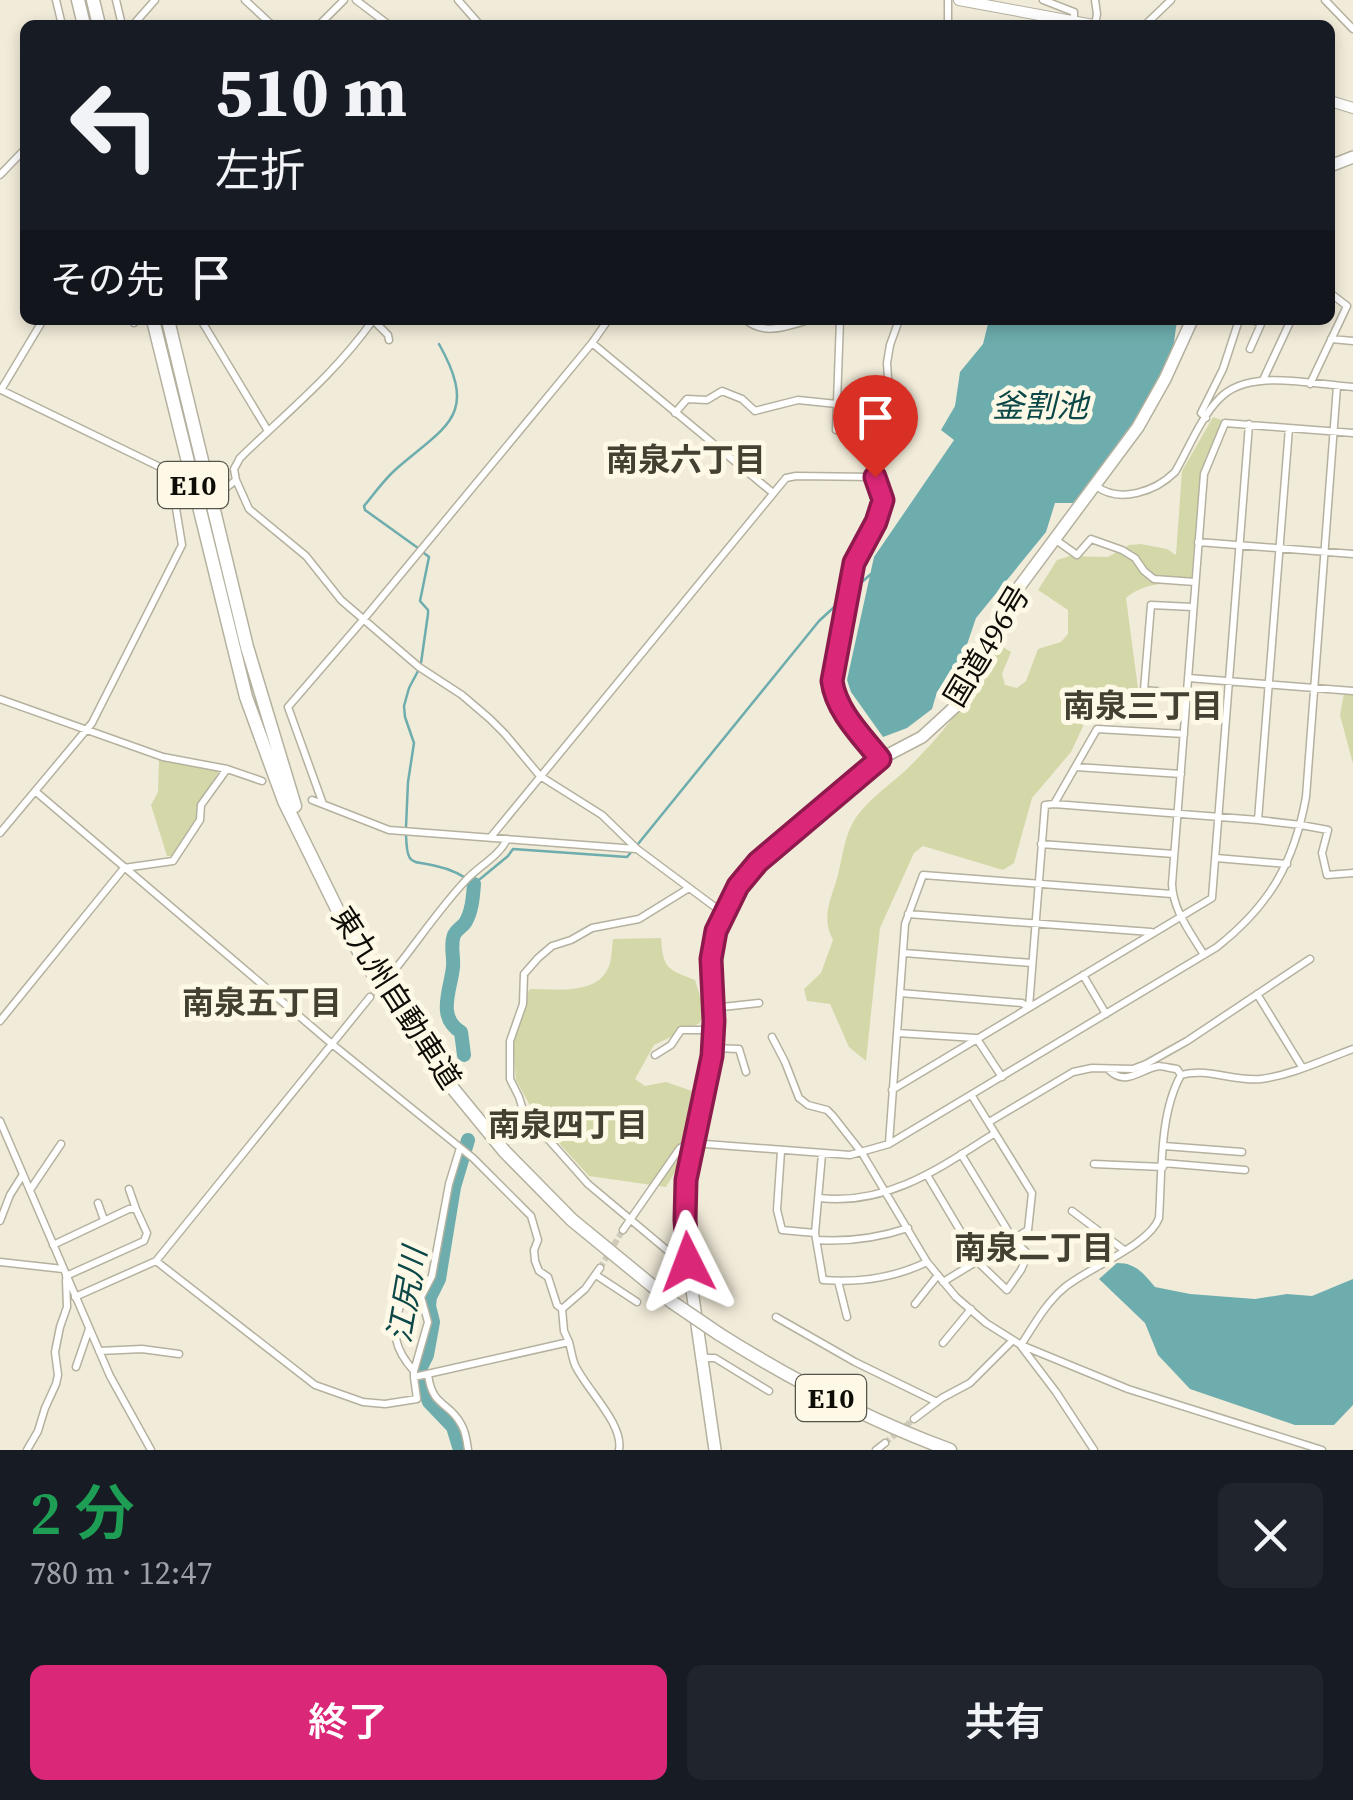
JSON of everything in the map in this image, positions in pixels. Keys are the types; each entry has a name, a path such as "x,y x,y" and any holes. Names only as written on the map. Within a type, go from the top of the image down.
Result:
{"highway":[{"name":"東九州自動車道","path":"155,325 246,697 278,786 360,952 441,1074 505,1152 572,1220 672,1302 812,1389 950,1450"},
{"name":"東九州自動車道","path":"169,325 259,692 292,798 326,888"},
{"name":"国道496号","path":"715,1450 685,1220 692,1143 713,1048 711,959 716,931 738,886 758,862 880,759 922,737 958,704 970,686 1005,606 1138,427 1190,325"}],"main road":[{"path":"959,0 1064,20"}],"street":[{"path":"137,20 155,0"},
{"path":"245,0 267,20"},
{"path":"324,20 344,0"},
{"path":"356,0 382,20"},
{"path":"458,0 476,20"},
{"path":"1043,0 1074,12 1074,20"},
{"path":"1150,20 1172,0"},
{"path":"1324,0 1353,29"},
{"path":"0,176 20,155"},
{"path":"1310,384 1347,306 1335,297"},
{"path":"0,832 87,729 182,546 175,502 164,469 0,391 3,379 41,325"},
{"path":"206,325 268,432"},
{"path":"369,325 324,381 236,464 236,480 249,510 306,556 341,600 364,620 419,667 476,707 540,776 602,816 637,849 724,914"},
{"path":"378,325 389,340"},
{"path":"323,804 288,706 364,620 603,325"},
{"path":"750,325 772,330 790,325"},
{"path":"840,325 836,430 884,438"},
{"path":"880,759 840,708 832,681 854,563 883,500 875,477 890,410 887,363 897,325"},
{"path":"1206,418 1201,413 1204,402 1223,369 1237,325"},
{"path":"1250,349 1261,325"},
{"path":"1263,380 1289,325"},
{"path":"1331,339 1353,341"},
{"path":"592,343 773,494"},
{"path":"1096,486 1110,493 1142,493 1156,488 1175,472 1216,401 1243,383 1263,380 1353,387"},
{"path":"623,1230 680,1148 692,1143 822,1154 862,1153 889,1144 1204,955 1255,913 1287,864 1306,798 1338,386"},
{"path":"675,413 687,399 707,400 722,390 742,399 755,411 798,400 837,404"},
{"path":"1204,955 1180,917 1172,894 1202,484 1225,423 1353,432"},
{"path":"892,1090 1212,898 1249,424"},
{"path":"1258,820 1289,427"},
{"path":"490,838 791,476 875,477"},
{"path":"218,491 236,480"},
{"path":"175,502 185,498"},
{"path":"1056,540 1078,555 1091,539 1135,558 1154,579 1195,582"},
{"path":"1198,542 1353,554"},
{"path":"1187,694 1144,690 1145,673 1151,604 1193,607"},
{"path":"1188,678 1353,691"},
{"path":"0,699 163,756 227,769 262,781"},
{"path":"1054,804 1097,729 1184,734"},
{"path":"1076,767 1181,774"},
{"path":"0,1021 124,868 173,861 200,820 201,805 227,769"},
{"path":"35,791 460,1148 531,1216 538,1240 535,1261 539,1271 548,1277 562,1309 564,1331 575,1365 621,1439 618,1450"},
{"path":"312,800 389,830 637,849"},
{"path":"1029,1008 1045,804 1258,820 1328,830 1322,853 1327,875 1353,873"},
{"path":"397,967 465,881 502,851 507,839"},
{"path":"1041,844 1174,854"},
{"path":"1216,858 1287,864"},
{"path":"889,1144 908,914 923,875 1172,894"},
{"path":"688,1262 674,1256 588,1184 540,1130 526,1120 510,1079 510,1041 523,1004 524,974 552,946 592,928 639,918 689,888"},
{"path":"908,914 1153,932"},
{"path":"904,953 1032,963"},
{"path":"989,1122 1072,1072 1132,1069 1146,1064 1310,959"},
{"path":"1083,975 1106,1014"},
{"path":"900,993 1022,1003 1029,1008"},
{"path":"1257,994 1302,1067"},
{"path":"76,1297 156,1261 370,997"},
{"path":"713,1008 758,1004"},
{"path":"656,1054 671,1045 681,1030 714,1030"},
{"path":"897,1033 978,1038"},
{"path":"772,1037 799,1098 827,1110 862,1153 928,1262 970,1310 1012,1341 1128,1389 1322,1450"},
{"path":"978,1038 1002,1077"},
{"path":"713,1048 739,1049 746,1072"},
{"path":"1181,1075 1192,1072 1258,1080 1353,1049"},
{"path":"1108,1069 1112,1075 1128,1077 1160,1066 1177,1069 1181,1075"},
{"path":"1021,1345 1064,1288 1124,1250 1158,1222 1164,1146 1172,1095 1181,1075"},
{"path":"915,1304 940,1279 1028,1230 1032,1193 972,1096"},
{"path":"0,1121 3,1138 23,1175 110,1376 151,1450"},
{"path":"819,1198 852,1200 887,1193 927,1175 994,1133"},
{"path":"30,1191 62,1144"},
{"path":"1164,1146 1242,1152"},
{"path":"156,1261 315,1385 363,1402 385,1404 417,1399 414,1374 428,1322 421,1297 432,1276 449,1184 460,1148"},
{"path":"1204,1166 1205,1148"},
{"path":"781,1151 776,1210 782,1230 835,1241 877,1237 908,1228"},
{"path":"822,1154 816,1236 823,1280 865,1280 904,1273 928,1262"},
{"path":"927,1175 980,1264 1007,1290 1028,1254 1012,1240 961,1154"},
{"path":"1094,1164 1245,1170"},
{"path":"0,1221 2,1210 23,1175"},
{"path":"0,1262 64,1272 144,1241 146,1234 130,1189"},
{"path":"98,1202 104,1220"},
{"path":"53,1245 129,1209 136,1210"},
{"path":"1072,1211 1124,1250"},
{"path":"562,1309 586,1289 598,1271 637,1302"},
{"path":"27,1450 56,1384 55,1352 67,1307 64,1272"},
{"path":"838,1281 847,1316"},
{"path":"414,1374 396,1345 398,1310 401,1303 421,1297"},
{"path":"942,1343 970,1310"},
{"path":"776,1318 937,1402"},
{"path":"76,1367 89,1328"},
{"path":"914,1419 970,1383 1012,1341"},
{"path":"414,1374 569,1342"},
{"path":"1021,1345 1094,1450"},
{"path":"99,1351 142,1348 179,1354"},
{"path":"702,1358 715,1358 770,1391"},
{"path":"428,1374 434,1397 462,1425 468,1450"},
{"path":"876,1450 885,1443"}],"green space":[{"path":"1213,417 1222,420 1201,472 1191,583 1149,586 1126,598 1141,711 1106,708 1094,711 1086,720 1071,752 1032,798 1014,863 1003,870 923,846 914,853 880,928 866,1061 849,1047 830,1004 807,1001 804,989 821,973 833,940 828,911 852,824 868,803 945,728 967,698 990,649 1001,646 1011,652 1002,674 1005,685 1017,688 1026,681 1038,649 1061,642 1068,634 1068,610 1038,590 1057,560 1070,556 1108,557 1129,545 1141,544 1167,549 1176,555 1182,471"},
{"path":"1353,687 1353,764 1340,715 1344,693"},
{"path":"159,759 220,770 173,856 167,856 151,805 158,792"},
{"path":"661,938 665,962 672,970 695,980 705,1012 700,1023 654,1045 635,1079 645,1086 666,1082 698,1093 684,1157 666,1187 589,1176 538,1120 516,1080 513,1044 523,999 530,989 588,986 605,974 613,939"}],"water":[{"name":"釜割池","path":"988,325 1176,325 1173,350 1137,420 1073,503 1055,503 1046,532 976,618 960,665 937,692 932,709 907,728 883,737 851,692 847,680 874,557 954,440 941,430 955,406 960,372 983,344"},
{"path":"1117,1263 1134,1267 1155,1287 1255,1299 1287,1294 1312,1296 1353,1279 1353,1405 1334,1425 1295,1425 1190,1389 1158,1355 1145,1323 1099,1279"}],"waterway":[{"path":"418,548 364,506 391,474 451,418 456,388 439,344"},
{"path":"421,663 428,614 420,601 429,557 424,553"},
{"path":"854,589 871,574"},
{"path":"638,844 819,621 845,597"},
{"path":"406,827 414,743 404,706 418,671"},
{"path":"406,835 412,860 451,871 474,884 513,849 627,857 633,850"},
{"name":"江尻川","path":"464,1055 461,1032 449,1019 447,1002 453,939 469,914 474,884"},
{"name":"江尻川","path":"460,1450 453,1427 429,1402 421,1367 433,1322 430,1297 439,1279 454,1187 468,1140"}],"tunnel":[{"path":"370,997 397,967"},
{"path":"600,1268 623,1230"},
{"path":"885,1443 914,1419"}],"district":[{"name":"南泉六丁目","path":"686,460"},
{"name":"南泉三丁目","path":"1143,706"},
{"name":"南泉五丁目","path":"262,1003"},
{"name":"南泉四丁目","path":"568,1125"},
{"name":"南泉二丁目","path":"1034,1248"}],"route":[{"path":"688,1262 686,1180 712,1056 711,959 716,931 738,886 758,862 880,759 840,708 832,681 854,563 883,500 875,477"}]}
